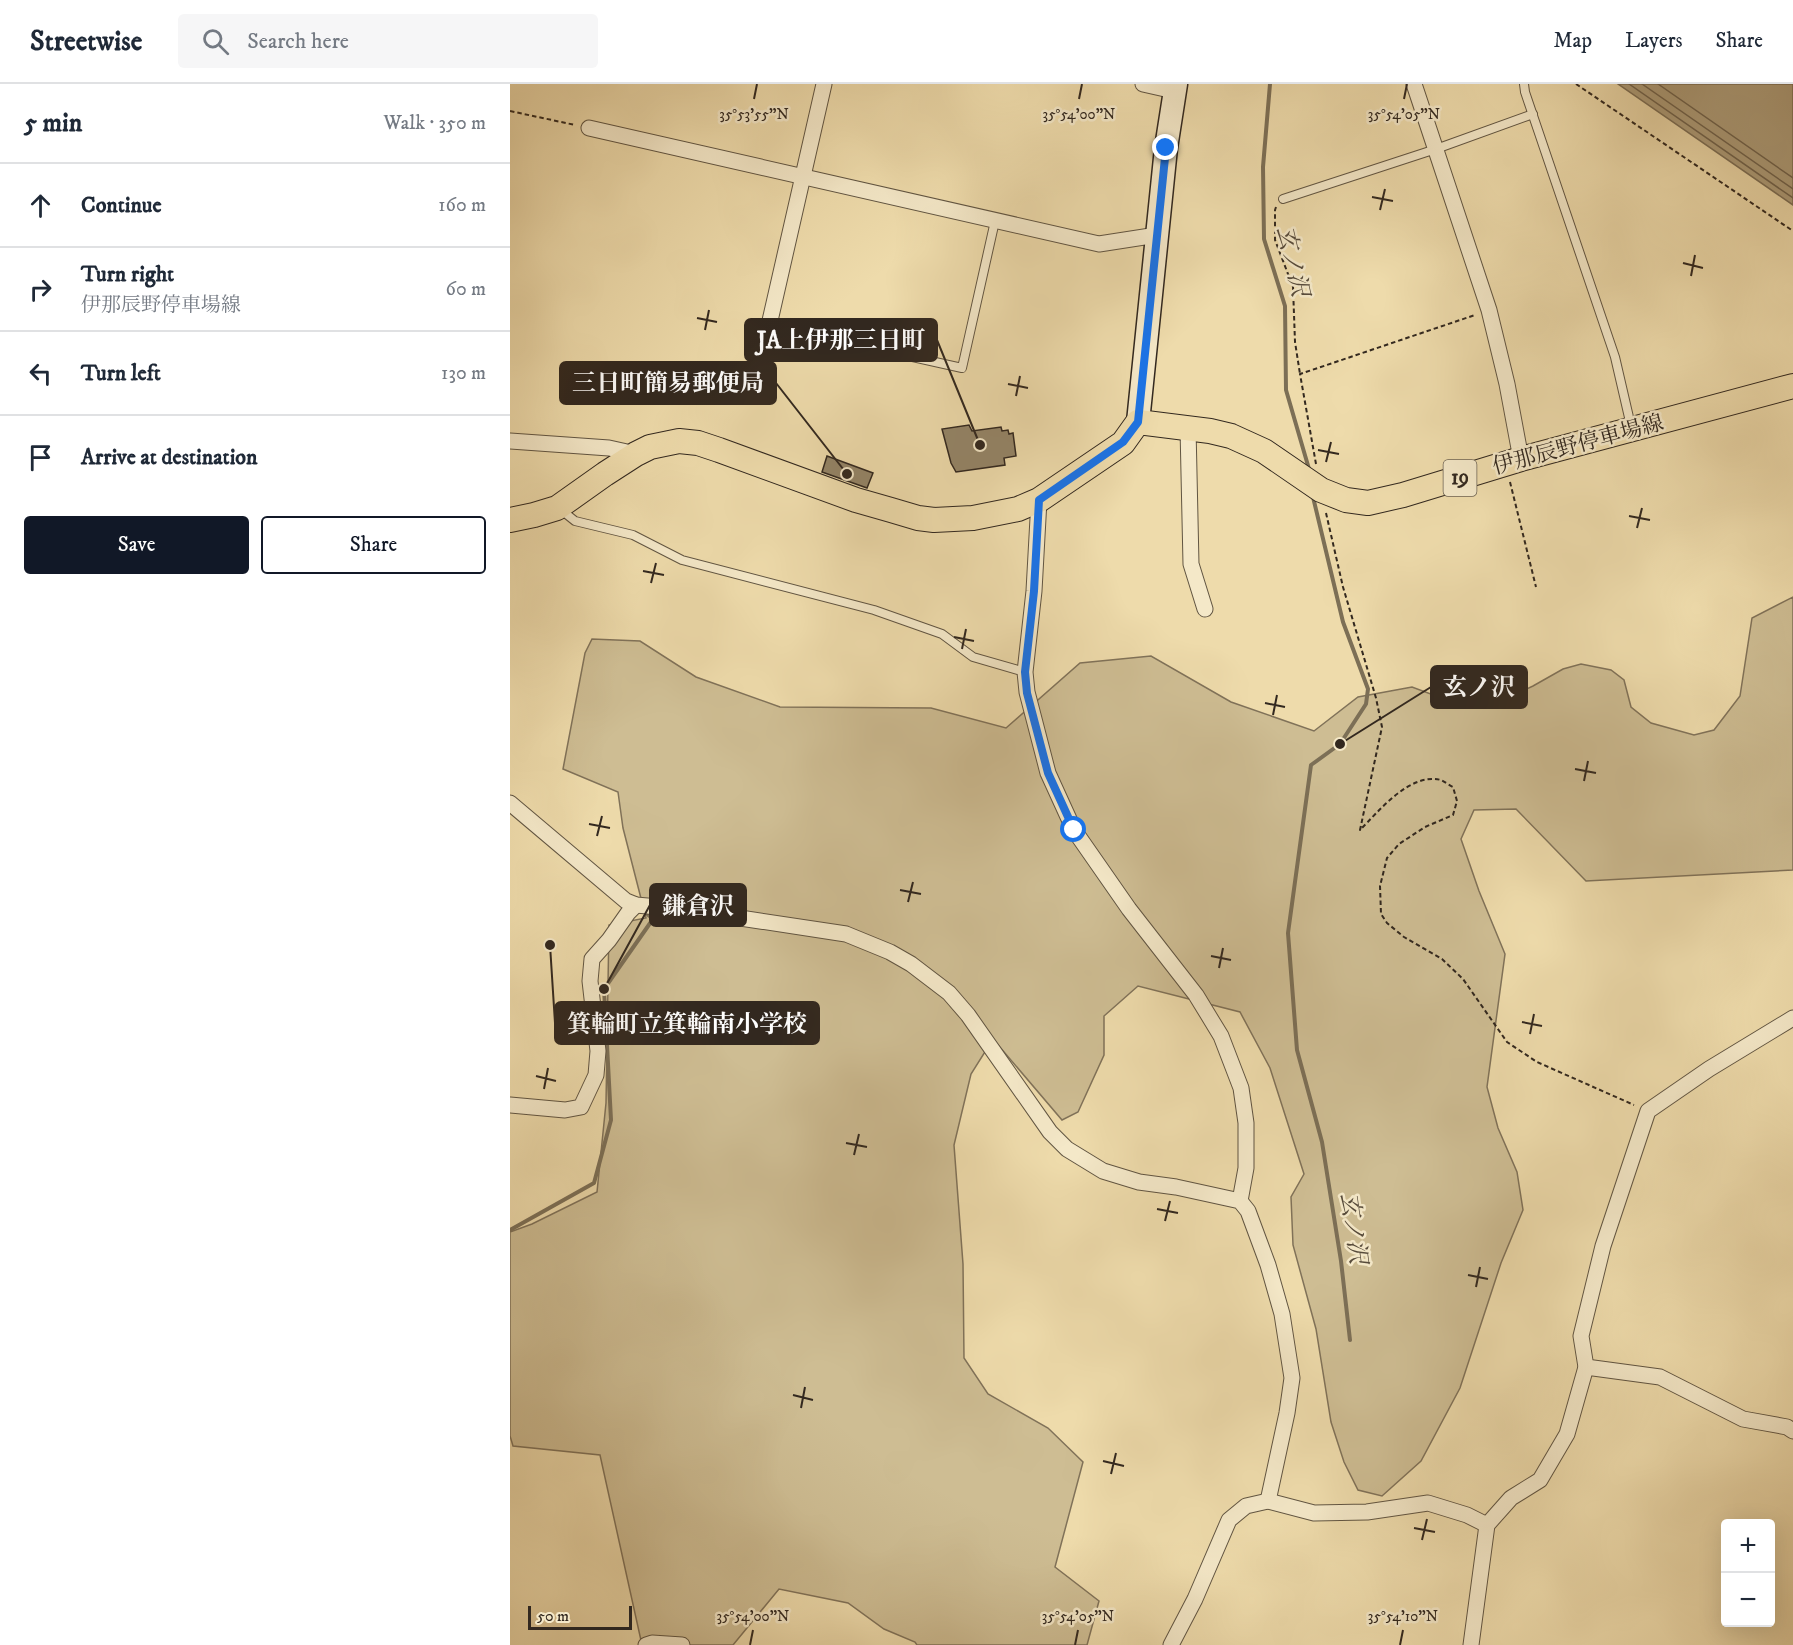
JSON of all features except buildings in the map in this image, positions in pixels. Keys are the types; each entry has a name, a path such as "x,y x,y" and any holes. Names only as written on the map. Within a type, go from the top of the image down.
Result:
{"main road":[{"name":"伊那辰野停車場線","path":"1138,422 1231,436 1264,451 1321,490 1346,500 1368,503 1793,386"},
{"path":"510,520 557,508 636,454 650,447 679,441 698,443 856,500 918,518 934,520 974,518 1018,509 1039,500 1123,442 1138,422"}],"street":[{"path":"769,325 824,84"},
{"path":"1138,422 1166,148 1175,88 1143,84"},
{"path":"1414,84 1489,310 1507,384 1513,462"},
{"path":"589,128 1099,244 1157,235"},
{"path":"1188,428 1191,564 1205,609"},
{"path":"510,441 609,448 636,454"},
{"path":"1039,500 1034,591 1025,672 1027,693 1048,773 1074,830 1128,909 1196,995 1221,1036 1240,1088 1246,1123 1246,1168 1240,1201"},
{"path":"510,803 626,901 636,905 681,909 846,934 890,952 911,964 949,993 968,1015 1050,1132 1067,1149 1103,1171 1139,1182 1176,1187 1240,1201 1248,1211 1282,1314 1292,1378 1268,1501"},
{"path":"510,1105 565,1110 581,1107 596,1075 598,1051 590,981 592,959 636,905"},
{"path":"1471,1645 1487,1524 1511,1498 1540,1480 1567,1434 1586,1367 1581,1336 1603,1246 1648,1111 1709,1069 1793,1018"},
{"path":"1586,1367 1660,1377 1743,1419 1791,1427"},
{"path":"1171,1645 1195,1599 1229,1520 1246,1506 1268,1501 1314,1513 1367,1512 1428,1503 1487,1524"},
{"path":"646,1645 652,1643 682,1645"}],"lane":[{"path":"1524,84 1615,357 1632,431"},
{"path":"1283,199 1436,149 1533,114"},
{"path":"769,325 962,368 995,221"},
{"path":"557,508 575,520 633,535 682,560 874,610 942,634 973,657 1025,672"}],"path":[{"path":"1576,84 1793,231"},
{"path":"510,111 589,128"},
{"path":"1283,199 1275,210 1275,240 1293,287 1295,342 1321,490 1343,586 1376,698 1382,727 1360,830 1396,795 1417,782 1428,779 1442,781 1453,787 1457,801 1452,815 1425,827 1399,844 1387,858 1380,886 1381,914 1387,923 1404,937 1442,959 1463,979 1507,1042 1537,1062 1648,1111"},
{"path":"1300,374 1489,310"},
{"path":"1513,462 1536,587"}],"shaded area":[{"path":"1793,597 1793,870 1586,881 1516,809 1474,810 1461,839 1505,954 1487,1087 1498,1128 1517,1172 1523,1210 1501,1263 1460,1388 1421,1461 1382,1496 1358,1490 1344,1462 1331,1422 1316,1329 1293,1245 1291,1197 1304,1174 1270,1068 1240,1012 1138,986 1104,1016 1104,1055 1078,1112 1062,1120 993,1039 971,1074 954,1145 963,1264 964,1358 988,1394 1048,1428 1083,1462 1055,1567 1099,1601 1087,1645 917,1645 915,1642 884,1629 848,1603 779,1589 733,1645 642,1645 600,1455 513,1446 510,1436 510,1232 532,1224 597,1192 606,1103 609,925 646,918 623,828 618,792 563,769 585,653 592,639 640,641 696,677 780,707 931,708 1006,728 1080,663 1151,656 1231,702 1314,731 1358,697 1412,687 1463,706 1493,705 1563,669 1581,664 1611,670 1624,680 1631,707 1651,723 1694,735 1714,730 1740,696 1752,618"}],"water":[{"path":"1618,84 1793,84 1793,205"}],"waterway":[{"name":"玄ノ沢","path":"1270,84 1263,167 1264,239 1285,306 1286,390 1309,469"},
{"name":"玄ノ沢","path":"1313,497 1343,622 1368,689 1366,704 1340,744 1311,765 1288,933 1297,1050 1322,1142 1341,1261 1350,1340"},
{"path":"510,1230 594,1183 611,1120 604,989 653,919 645,912"}],"place":[{"name":"JA上伊那三日町","path":"980,445"},
{"name":"三日町簡易郵便局","path":"847,474"},
{"name":"玄ノ沢","path":"1340,744"},
{"name":"箕輪町立箕輪南小学校","path":"550,945"},
{"name":"鎌倉沢","path":"604,989"}],"route":[{"path":"1074,830 1048,773 1027,693 1025,672 1034,591 1039,500 1123,442 1138,422 1166,148"}]}
